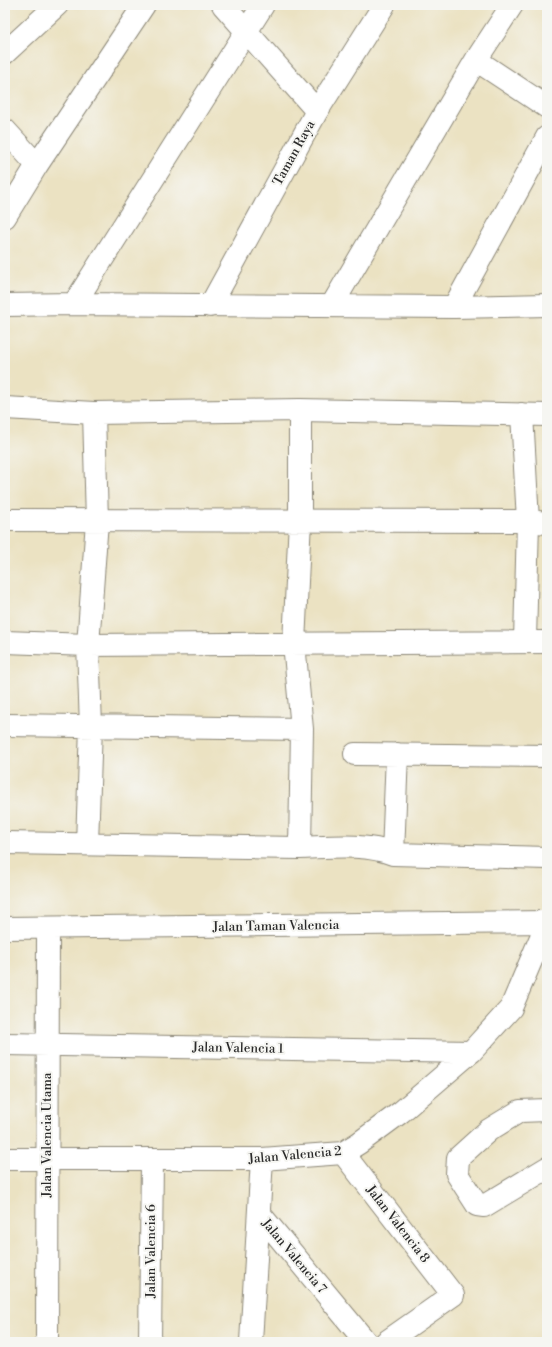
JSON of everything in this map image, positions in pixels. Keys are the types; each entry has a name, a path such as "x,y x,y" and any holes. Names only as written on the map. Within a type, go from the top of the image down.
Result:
{"street":[{"path":"5,53 57,5"},
{"path":"5,217 37,165 144,5"},
{"path":"223,5 248,31 317,111"},
{"path":"74,304 248,31 263,5"},
{"name":"Taman Raya","path":"210,306 317,111 384,5"},
{"path":"332,305 476,60 512,5"},
{"path":"476,60 547,107"},
{"path":"5,130 37,165"},
{"path":"454,307 547,137"},
{"path":"5,305 332,305 454,307 547,305"},
{"path":"5,408 94,412 300,410 547,415"},
{"path":"300,410 300,520 294,643 302,729 300,848"},
{"path":"86,844 91,726 88,645 97,521 94,412"},
{"path":"522,414 538,522 525,641"},
{"path":"5,520 538,522"},
{"path":"5,642 88,645 547,642"},
{"path":"5,725 302,729"},
{"path":"355,754 547,756"},
{"path":"393,854 397,754"},
{"path":"5,843 379,848 393,854 547,858"},
{"name":"Jalan Taman Valencia","path":"5,928 547,923"},
{"name":"Jalan Valencia 2","path":"5,1159 262,1159 342,1153 359,1143 401,1112 471,1052 511,1008 547,923"},
{"name":"Jalan Valencia Utama","path":"47,1342 48,1158 46,1044 48,928"},
{"name":"Jalan Valencia 1","path":"5,1044 471,1052"},
{"path":"547,1110 520,1110 489,1130 458,1158 457,1167 460,1180 477,1205 484,1206 547,1168"},
{"name":"Jalan Valencia 8","path":"342,1153 453,1295 386,1342"},
{"path":"259,1213 262,1159"},
{"name":"Jalan Valencia 6","path":"150,1342 152,1160"},
{"name":"Jalan Valencia 7","path":"251,1342 259,1213"},
{"name":"Jalan Valencia 7","path":"259,1213 366,1342"}]}
